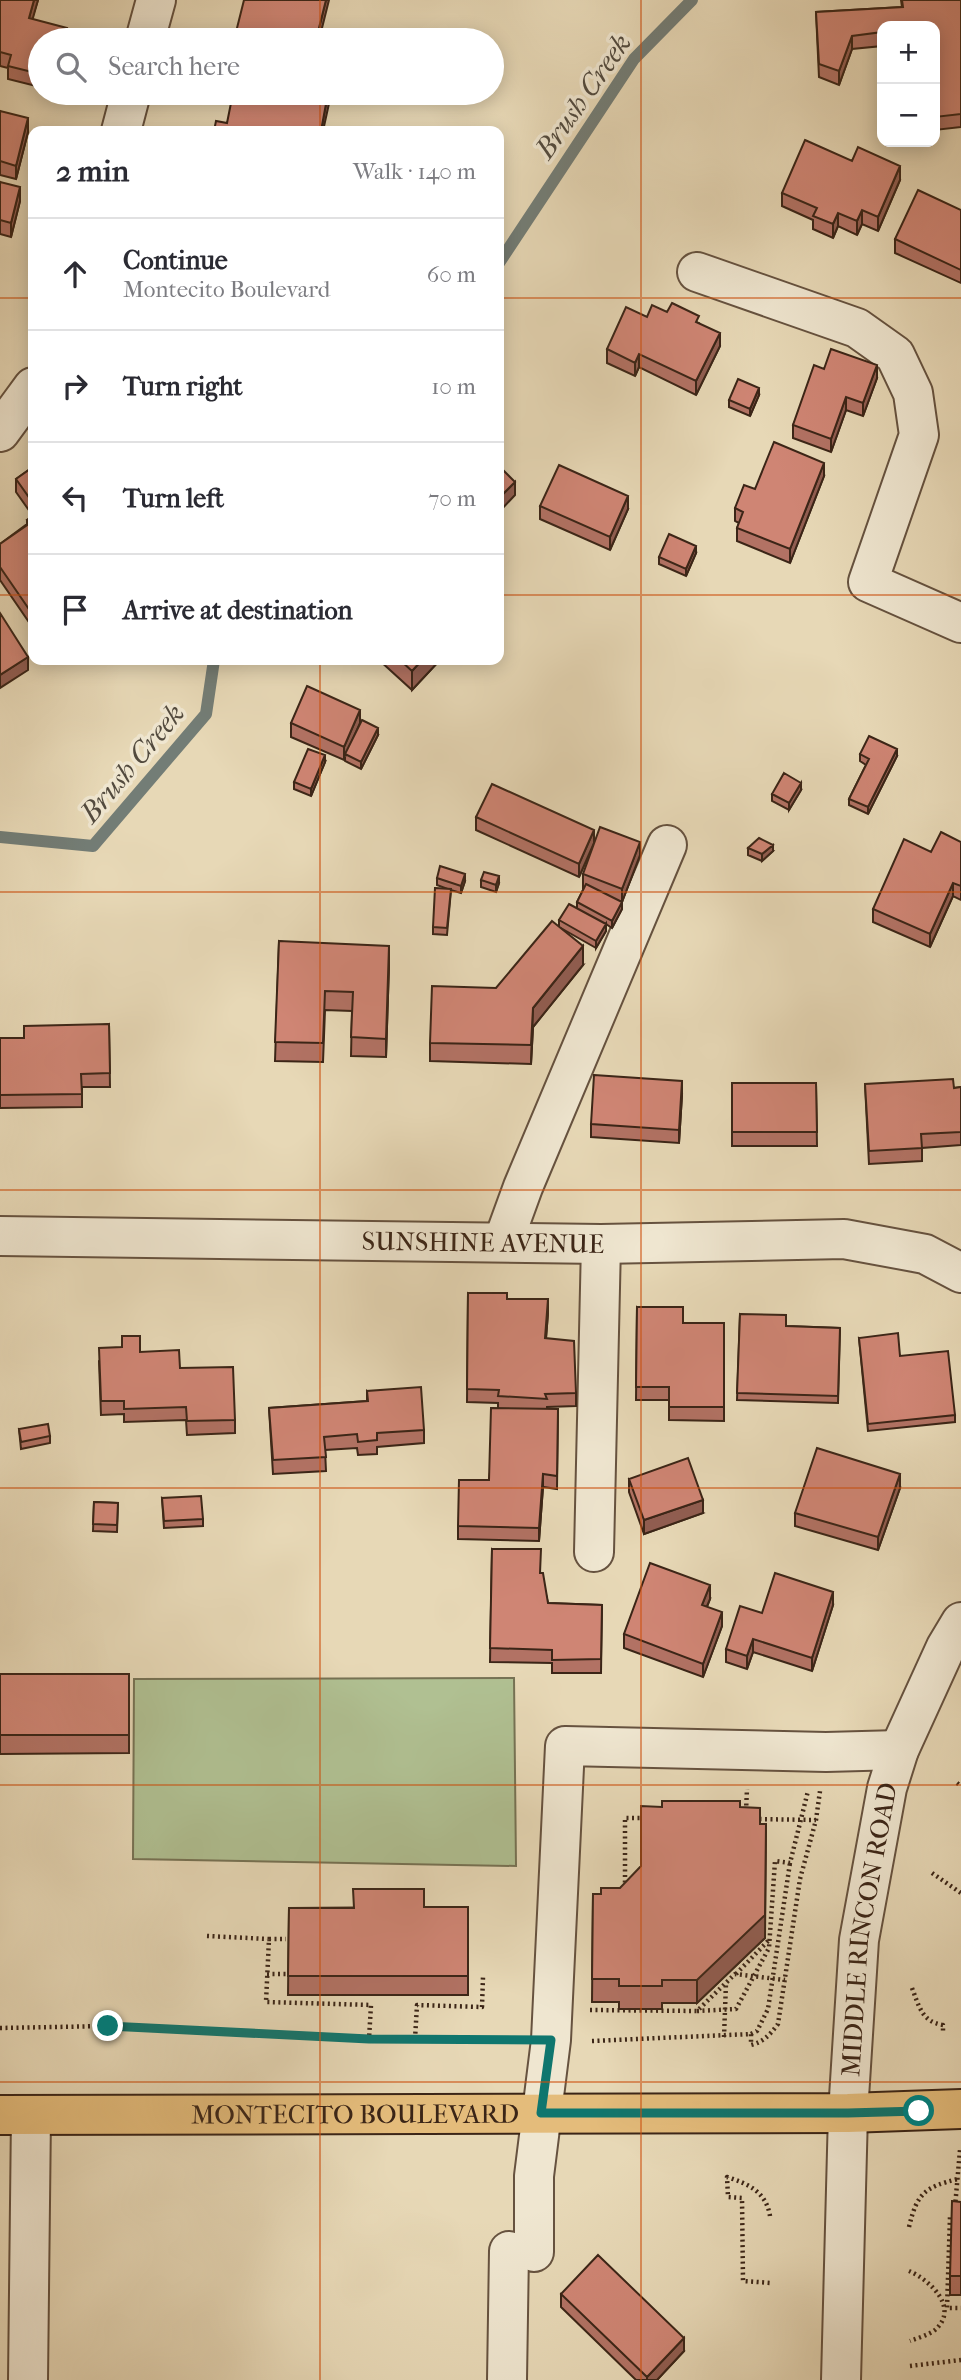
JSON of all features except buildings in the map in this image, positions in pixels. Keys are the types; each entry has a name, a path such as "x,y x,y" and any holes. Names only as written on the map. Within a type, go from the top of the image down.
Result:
{"main road":[{"name":"MONTECITO BOULEVARD","path":"15,2115 848,2113 961,2109"}],"street":[{"path":"148,28 156,0"},
{"path":"122,126 128,105"},
{"path":"697,272 857,328 895,355 913,393 919,435 869,582 961,623"},
{"path":"0,432 28,394"},
{"path":"503,1242 533,1162 667,845"},
{"name":"SUNSHINE AVENUE","path":"0,1236 601,1244 844,1239 925,1254 961,1273"},
{"path":"594,1552 601,1244"},
{"name":"MIDDLE RINCON ROAD","path":"841,2380 848,2113 859,1940 887,1788 899,1750 946,1647 961,1622"},
{"path":"507,2380 521,2252 534,2176 551,2040 565,1746 826,1752 899,1750"},
{"path":"15,2115 28,2380"}],"path":[{"path":"751,2034 751,2045 764,2040 778,2024 800,1879 816,1820 826,1752"},
{"path":"625,1896 625,1818 652,1818"},
{"path":"746,1819 816,1820"},
{"path":"0,2028 108,2026 369,2039 582,2042 751,2034 757,2031 768,2009 790,1863 801,1820"},
{"path":"580,2010 736,2009 769,1948 775,1861 790,1863"},
{"path":"932,1873 961,1893"},
{"path":"207,1936 286,1939"},
{"path":"269,1939 266,2003 371,2005 369,2039"},
{"path":"697,2011 770,1939"},
{"path":"267,1974 289,1974"},
{"path":"735,1974 785,1980"},
{"path":"415,2039 417,2005 482,2007 483,1977"},
{"path":"724,2037 726,1983"},
{"path":"912,1988 923,2017 934,2024 943,2025 943,2031"},
{"path":"909,2341 933,2332 941,2323 946,2308 950,2217 954,2217 961,2141"},
{"path":"770,2216 768,2206 755,2188 727,2177 728,2197 742,2198 743,2281 771,2283"},
{"path":"909,2227 914,2208 922,2194 935,2185 958,2179"},
{"path":"909,2271 923,2277 935,2288 946,2308"},
{"path":"946,2308 961,2308"},
{"path":"910,2366 961,2360"}],"green space":[{"path":"514,1678 516,1866 133,1859 134,1679"}],"waterway":[{"name":"Brush Creek","path":"504,255 634,59 692,0"},
{"name":"Brush Creek","path":"0,837 93,846 206,714 213,665"}],"route":[{"path":"108,2026 369,2039 551,2040 541,2113 919,2111"}]}
